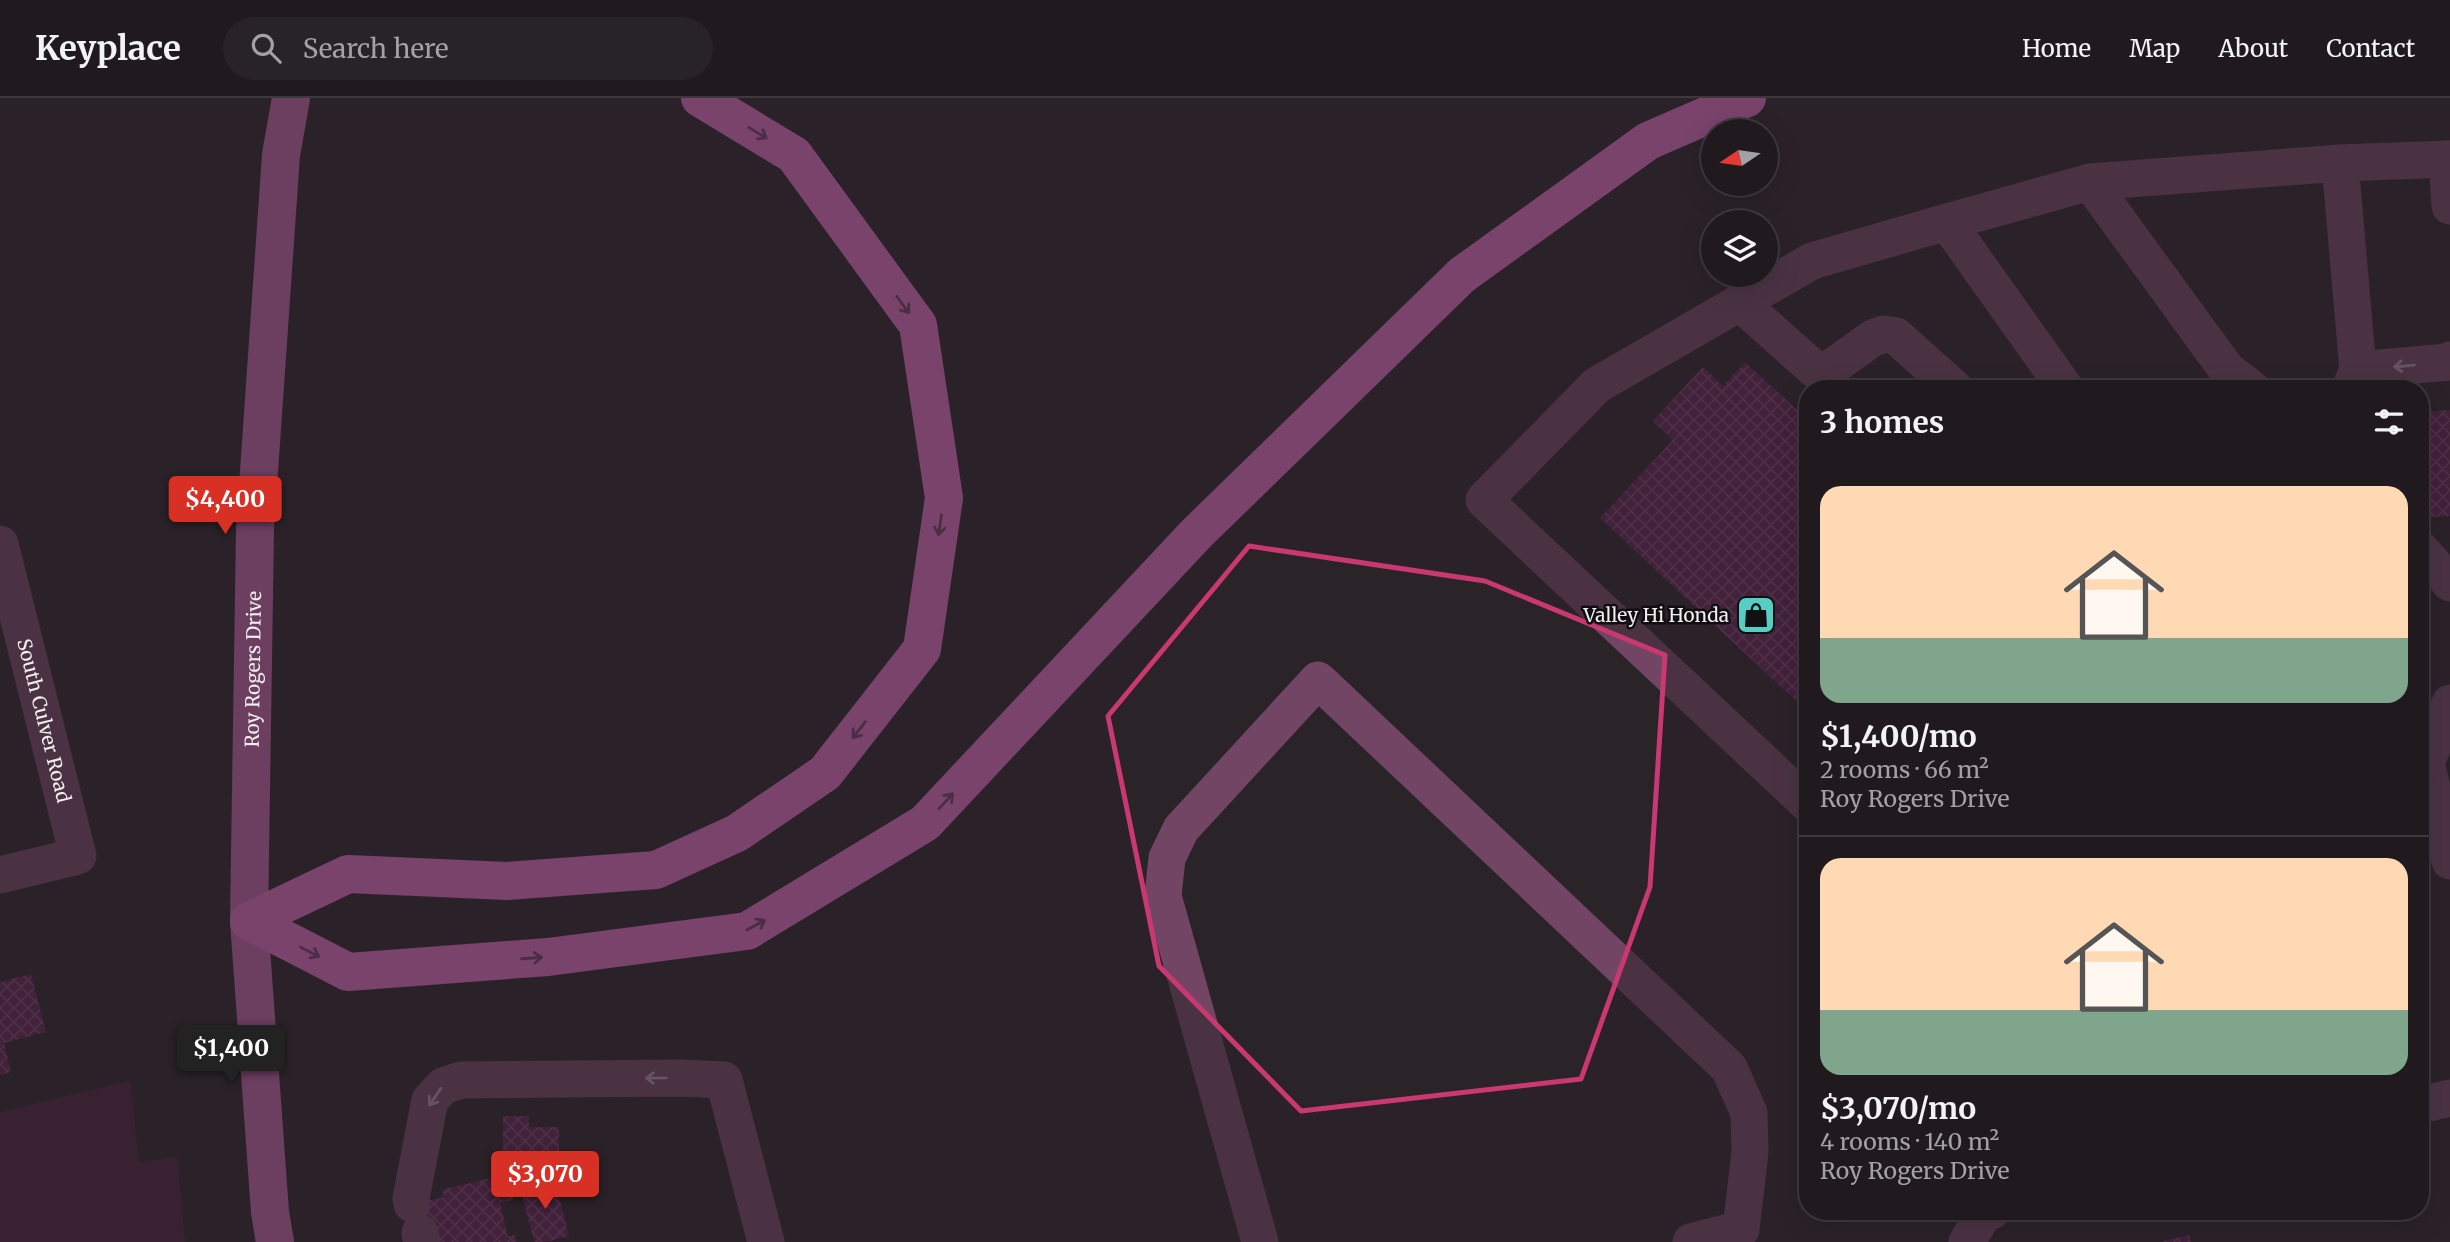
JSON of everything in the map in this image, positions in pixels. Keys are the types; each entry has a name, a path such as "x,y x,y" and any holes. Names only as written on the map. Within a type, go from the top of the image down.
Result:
{"highway":[{"path":"249,921 348,874 507,881 656,870 737,833 825,773 922,649 944,498 918,325 794,155 700,98"},
{"path":"249,921 348,972 548,957 747,930 925,824 1196,534 1462,275 1648,141 1747,98"}],"main road":[{"name":"Roy Rogers Drive","path":"275,1242 270,1212 249,921 255,529 281,155 291,98"}],"street":[{"path":"1799,796 1485,500 1597,385 1812,261 2090,182 2340,163 2448,159 2450,206"},
{"path":"2340,163 2354,379 2450,360"},
{"path":"2090,182 2227,370 2240,380"},
{"path":"1947,222 2059,380"},
{"path":"1739,302 1821,375 1873,338 1884,334 1896,336 1945,380"},
{"name":"South Culver Road","path":"0,544 78,856 0,875"},
{"path":"2429,559 2450,583"},
{"path":"1260,1242 1163,896 1167,858 1181,829 1318,680 1729,1068 1749,1113 1750,1152 1740,1235 1691,1242"},
{"path":"2429,750 2450,703"},
{"path":"2429,786 2450,861"},
{"path":"418,1226 411,1198 430,1100 443,1086 461,1080 682,1078 724,1080 766,1242"},
{"path":"2429,1103 2450,1098"},
{"path":"1967,1242 1980,1220"}],"highlighted area":[{"path":"1249,546 1485,581 1665,655 1650,887 1581,1079 1301,1111 1159,966 1108,716"}],"shaded area":[{"path":"130,1081 139,1162 177,1157 185,1242 0,1242 0,1112"}],"building":[{"name":"Valley Hi Honda","path":"1745,362 1799,412 1799,704 1600,518 1673,440 1653,421 1703,367 1723,386"},
{"path":"2450,410 2450,516 2429,517 2429,411"},
{"path":"31,974 46,1032 4,1043 11,1072 0,1075 0,982"},
{"path":"503,1116 529,1116 529,1127 559,1127 559,1159 503,1158"},
{"path":"507,1174 513,1200 500,1203 508,1236 515,1235 517,1242 437,1242 409,1236 402,1207 444,1197 441,1190"},
{"path":"554,1178 569,1236 534,1242 520,1187"},
{"path":"2189,1235 2191,1242 2163,1242 2163,1241"}],"place":[{"name":"Valley Hi Honda","path":"1756,615"}]}
